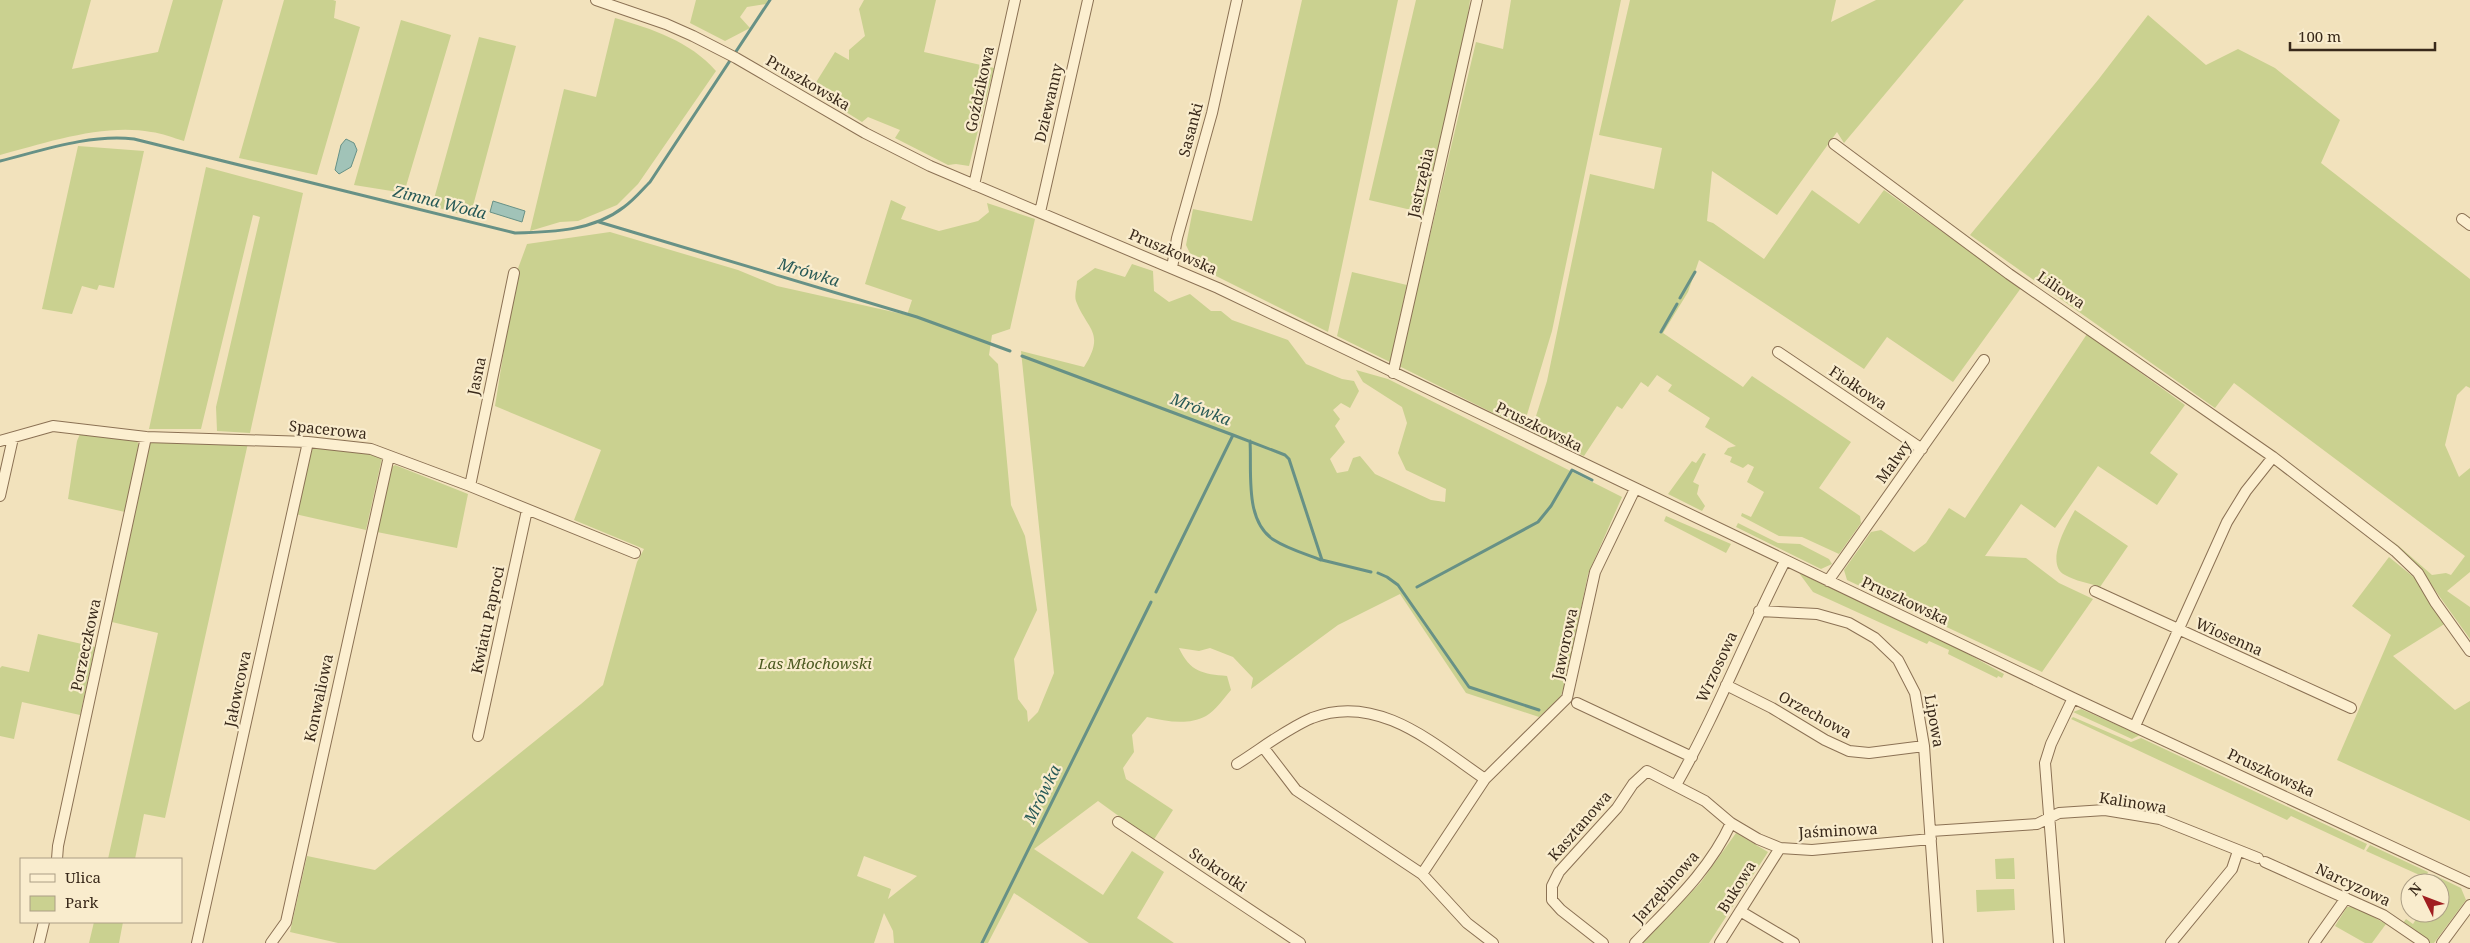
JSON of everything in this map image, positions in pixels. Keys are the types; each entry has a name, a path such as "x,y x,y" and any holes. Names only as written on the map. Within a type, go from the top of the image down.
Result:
{"street":[{"name":"Pruszkowska","path":"596,0 620,4 666,24 732,56 873,138 974,185 1172,268 2073,698 2470,883"},
{"name":"Goździkowa","path":"974,185 1015,0"},
{"name":"Dziewanny","path":"1040,212 1088,0"},
{"name":"Sasanki","path":"1172,268 1177,238 1212,113 1237,0"},
{"name":"Jastrzębia","path":"1394,373 1476,0"},
{"name":"Liliowa","path":"1834,144 2009,274 2273,457 2395,551 2418,573 2435,602 2470,651"},
{"name":"Jasna","path":"470,486 514,273"},
{"name":"Fiołkowa","path":"1778,352 1922,449"},
{"name":"Malwy","path":"1828,581 1984,360"},
{"name":"Spacerowa","path":"0,442 53,426 146,437 308,442 371,449 470,486 635,553"},
{"name":"Porzeczkowa","path":"57,858 60,836 146,437"},
{"path":"0,496 13,438"},
{"name":"Jałowcowa","path":"198,943 308,442"},
{"name":"Konwaliowa","path":"270,943 286,922 389,456"},
{"path":"2135,726 2227,522 2246,492 2273,457"},
{"name":"Jaworowa","path":"1422,874 1486,779 1567,698 1595,572 1636,490"},
{"name":"Kwiatu Paproci","path":"478,736 527,510"},
{"name":"Wrzosowa","path":"1676,785 1692,757 1759,611 1785,561"},
{"name":"Wiosenna","path":"2096,591 2351,708"},
{"name":"Lipowa","path":"1759,611 1817,614 1849,623 1875,638 1898,660 1915,693 1924,746 1938,943"},
{"name":"Orzechowa","path":"1726,685 1772,708 1825,740 1849,751 1869,753 1924,746"},
{"path":"2059,943 2045,763 2073,698"},
{"path":"1577,703 1692,757"},
{"path":"1237,764 1314,718 1343,712 1371,713 1405,725 1486,779"},
{"path":"1263,747 1296,790 1422,874 1467,923 1493,943"},
{"name":"Jaśminowa","path":"1647,771 1705,801 1731,823 1758,839 1780,848 1812,850 1931,835"},
{"name":"Kasztanowa","path":"1603,943 1561,910 1552,900 1552,886 1560,872 1617,808 1633,784 1647,771"},
{"name":"Kalinowa","path":"1931,835 2037,824 2059,813 2105,810 2160,819 2261,860"},
{"name":"Stokrotki","path":"1118,822 1300,943"},
{"name":"Jarzębinowa","path":"1635,943 1698,878 1720,846 1731,823"},
{"name":"Bukowa","path":"1720,943 1780,848"},
{"path":"2171,943 2232,869 2238,851"},
{"name":"Narcyzowa","path":"2261,860 2383,915 2424,943"},
{"path":"2314,943 2346,898"},
{"path":"2442,943 2470,905"},
{"path":"1740,912 1794,943"},
{"path":"39,943 44,923"}],"green space":[{"path":"0,0 91,0 72,69 158,52 173,0 223,0 184,141 163,134 133,130 114,130 55,140 0,155"},
{"path":"284,0 336,1 334,18 360,27 317,175 239,158"},
{"path":"696,0 768,0 766,4 747,7 740,17 750,28 725,41 690,23"},
{"path":"864,0 936,0 924,52 994,68 969,166 948,165 895,138 900,130 868,117 862,122 806,87 815,84 835,52 849,60 849,50 865,36 859,9"},
{"path":"1302,0 1398,0 1328,332 1196,266 1186,245 1193,209 1252,221"},
{"path":"1416,0 1470,0 1465,38 1424,213 1369,200"},
{"path":"1511,0 1621,0 1552,331 1523,428 1399,366 1476,42 1503,49"},
{"path":"1630,0 1836,0 1831,22 1876,0 1964,0 1844,143 1837,132 1777,215 1712,171 1707,221 1713,223 1764,259 1812,190 1859,224 1884,190 2021,288 1953,382 1887,337 1864,369 1699,260 1688,292 1663,333 1743,387 1752,376 1851,442 1819,488 1860,516 1861,523 1839,554 1802,537 1779,536 1741,516 1742,513 1751,517 1764,492 1747,482 1754,467 1748,464 1743,468 1730,462 1732,457 1724,454 1728,448 1736,446 1705,427 1710,418 1668,391 1672,385 1657,375 1648,387 1641,382 1622,409 1617,406 1584,456 1531,432 1547,381 1590,174 1654,189 1662,148 1599,135"},
{"path":"2148,15 2206,65 2238,49 2275,68 2340,120 2321,163 2470,279 2470,388 2466,386 2457,395 2445,445 2459,477 2470,468 2470,572 2447,591 2470,607 2470,639 2422,572 2393,541 2432,575 2446,573 2451,575 2465,556 2234,383 2215,408 1970,235 2098,80"},
{"path":"615,18 670,37 694,52 716,71 638,184 617,205 578,221 560,222 530,231 564,89 596,97"},
{"path":"401,20 451,35 404,193 354,185"},
{"path":"479,37 516,46 470,217 432,206"},
{"path":"78,146 144,151 114,288 99,285 97,290 82,286 72,314 42,309"},
{"path":"206,167 303,193 250,433 217,431 216,407 260,217 253,215 201,429 149,429"},
{"name":"Las Młochowski","path":"891,200 906,207 901,219 939,231 978,221 989,212 987,203 1035,219 1010,329 992,335 989,355 998,364 1011,505 1025,536 1037,610 1014,659 1018,699 1027,711 1028,722 1038,712 1054,673 1021,351 1084,367 1094,346 1094,338 1076,301 1077,281 1095,268 1125,277 1132,264 1153,271 1154,291 1169,302 1190,294 1211,311 1221,311 1232,320 1288,340 1306,364 1342,379 1354,381 1359,391 1350,408 1341,403 1333,410 1340,419 1335,426 1345,442 1330,459 1337,473 1348,471 1353,458 1360,456 1375,474 1431,500 1445,502 1446,489 1406,470 1398,453 1407,423 1402,407 1363,382 1356,370 1388,379 1622,497 1588,574 1566,682 1560,698 1539,717 1466,693 1400,594 1338,625 1251,689 1253,678 1233,657 1210,648 1199,651 1179,648 1188,662 1198,670 1204,673 1227,676 1231,690 1216,708 1206,716 1184,722 1147,717 1132,735 1134,752 1123,768 1126,779 1173,810 1153,841 1098,801 1034,849 1103,895 1132,851 1164,872 1137,918 1174,943 1089,943 1014,893 988,943 894,943 893,931 884,913 874,943 338,943 290,932 307,856 375,870 603,685 637,562 644,549 574,520 601,450 495,406 516,274 527,244 610,232 738,270 777,286 907,315 912,300 865,284","holes":["864,856 917,876 888,899 891,889 857,876"]},
{"path":"1352,272 1407,285 1390,362 1337,336"},
{"path":"2087,334 2185,405 2150,453 2178,474 2157,505 2098,466 2055,528 2021,504 1985,556 2026,558 2059,583 2093,599 2042,672 1847,580 1844,570 1871,532 1881,530 1914,552 1926,543 1949,508 1965,518"},
{"path":"80,434 137,441 139,446 125,512 68,499 77,441"},
{"path":"153,440 248,443 165,818 144,814 135,858 108,858 158,633 112,622 150,444"},
{"path":"310,447 372,454 382,458 366,530 295,514"},
{"path":"1703,453 1706,454 1693,482 1699,485 1697,494 1705,506 1702,511 1668,494 1692,461 1696,463"},
{"path":"395,465 468,494 457,548 377,532 392,467"},
{"path":"2075,510 2128,546 2100,587 2065,575 2059,570 2057,553 2059,544"},
{"path":"1666,516 1731,544 1726,553 1664,521"},
{"path":"1738,523 1778,543 1800,544 1829,559 1832,564 1821,569 1736,527"},
{"path":"2389,557 2416,579 2446,623 2393,656 2455,710 2470,701 2470,821 2337,760 2391,635 2352,606"},
{"path":"1799,573 1950,644 2004,674 2002,678 1998,676 1997,678 1948,654 1949,650 1929,641 1927,644 1813,592"},
{"path":"38,634 95,647 80,715 22,702 14,739 0,736 0,668 2,666 29,672"},
{"path":"2081,709 2140,735 2132,739 2073,712"},
{"path":"2073,717 2131,742 2141,738 2367,844 2364,850 2291,816 2287,820 2071,719"},
{"path":"1736,833 1768,852 1709,943 1643,943 1701,882"},
{"path":"2370,845 2428,873 2415,873 2366,851"},
{"path":"2014,858 2015,879 1996,879 1995,859"},
{"path":"2450,883 2461,888 2466,900 2450,922"},
{"path":"2014,889 2015,910 1977,912 1976,890"},
{"path":"2347,907 2355,907 2386,924 2372,943 2365,943 2335,926"},
{"path":"94,923 123,923 119,943 89,943"},
{"path":"2403,923 2449,923 2434,943 2429,943"}],"water":[{"path":"346,139 354,143 357,150 351,167 339,174 335,170 341,145"},
{"path":"493,201 525,211 522,222 490,212"}],"waterway":[{"name":"Zimna Woda","path":"0,161 83,141 117,138 134,139 515,233 572,229 586,226 612,215 631,201 650,182 770,0"},
{"name":"Mrówka","path":"599,222 917,317 1010,351"},
{"path":"1680,298 1695,272"},
{"path":"1661,332 1677,304"},
{"name":"Mrówka","path":"1022,356 1233,435 1156,592"},
{"path":"1233,435 1285,455 1289,459 1322,560 1371,572"},
{"path":"1250,441 1252,495 1258,521 1264,532 1291,549 1321,560"},
{"path":"1417,587 1538,522 1551,506 1572,470 1592,480"},
{"path":"1378,573 1398,585 1469,687 1539,710"},
{"name":"Mrówka","path":"982,943 1151,602"}]}
